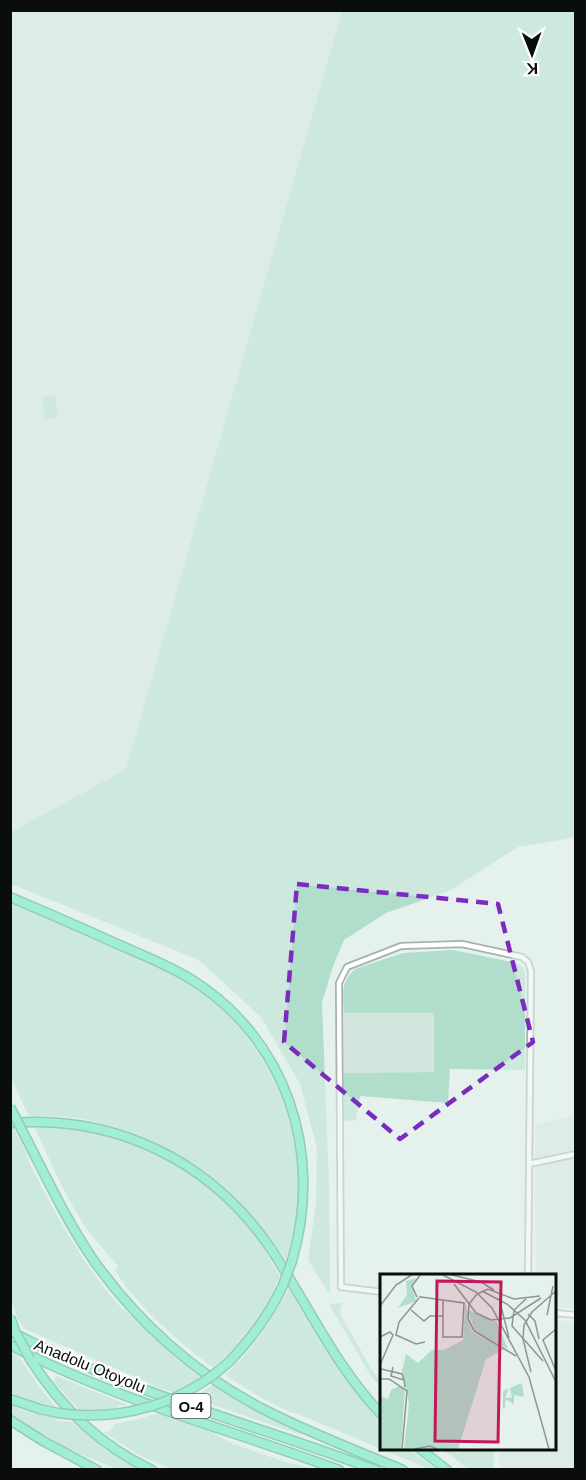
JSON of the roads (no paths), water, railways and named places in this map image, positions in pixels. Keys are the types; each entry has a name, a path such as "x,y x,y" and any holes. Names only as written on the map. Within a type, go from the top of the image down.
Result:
{"highway":[{"path":"10,897 159,962 191,979 212,993 242,1022 263,1049 282,1082 297,1124 303,1161 304,1186 301,1226 283,1285 259,1327 219,1371 192,1390 166,1402 133,1412 102,1416 70,1415 40,1409 10,1399"},
{"path":"10,1107 69,1220 92,1258 134,1311 165,1340 209,1376 264,1410 403,1470"},
{"path":"10,1123 59,1123 85,1126 123,1135 167,1154 212,1183 262,1236 342,1366 380,1413"},
{"path":"10,1317 30,1359 58,1399 84,1425 112,1447 152,1470"},
{"name":"Anadolu Otoyolu","path":"10,1331 105,1374 376,1470"},
{"name":"Anadolu Otoyolu","path":"10,1345 57,1368 135,1399 339,1470"},
{"path":"10,1420 43,1442 97,1470"},
{"path":"420,1450 447,1470"}],"street":[{"path":"380,1292 341,1287 339,983 347,967 401,946 462,944 522,957 528,962 531,971 528,1274"},
{"path":"529,1164 576,1154"},
{"path":"556,1313 576,1315"}]}
